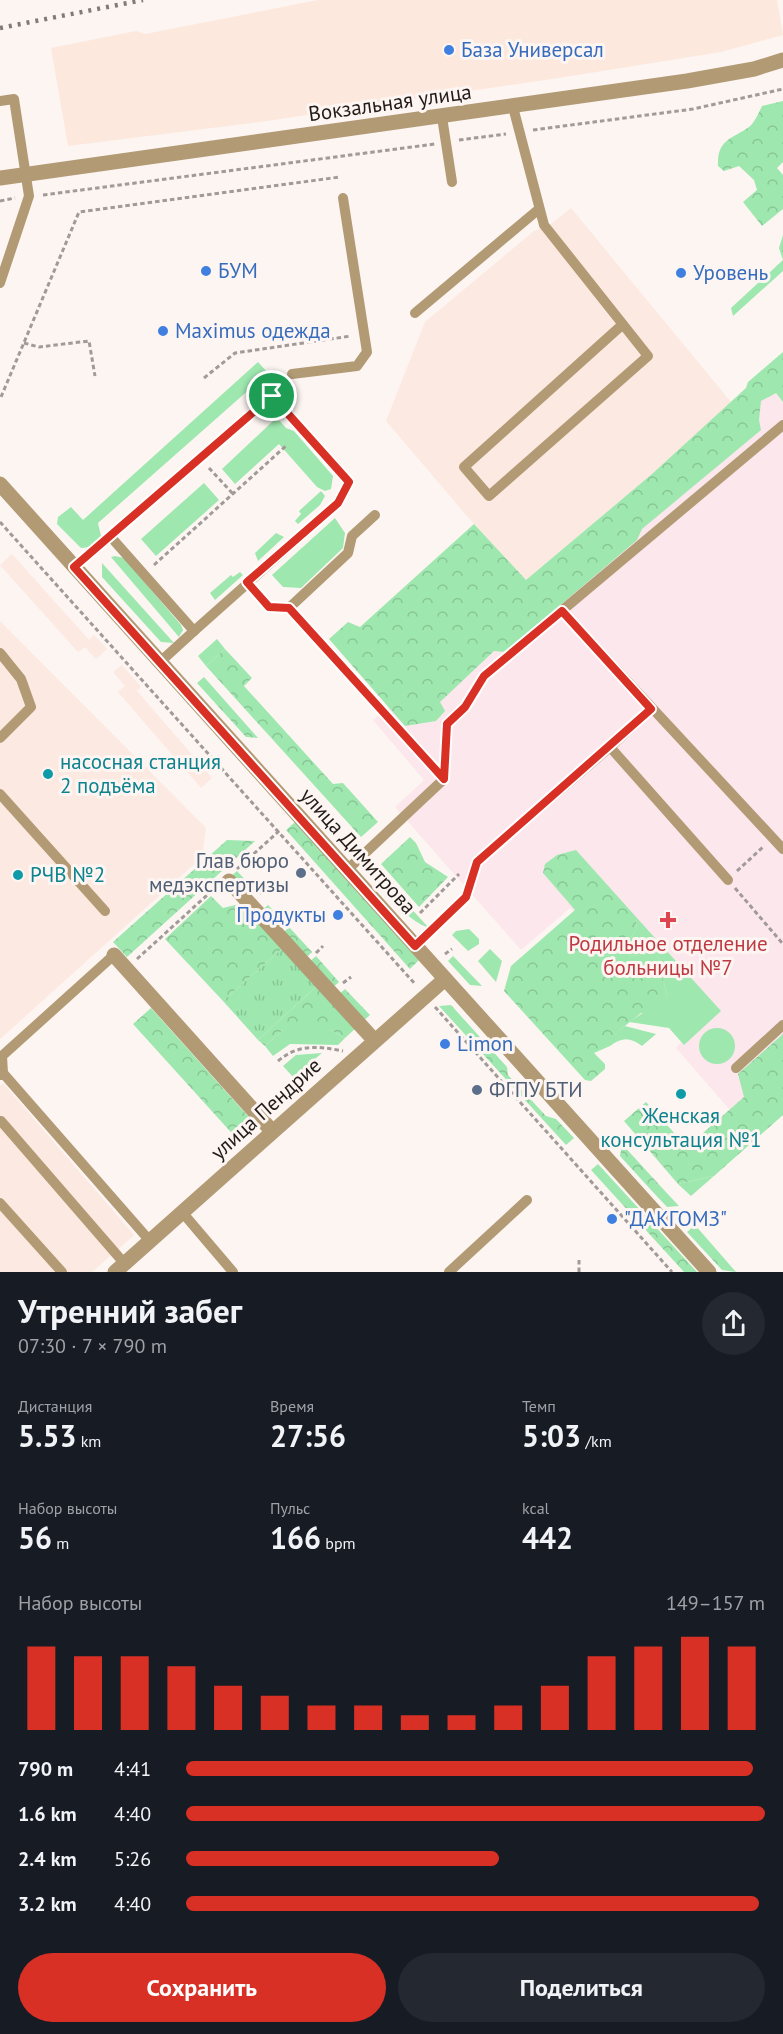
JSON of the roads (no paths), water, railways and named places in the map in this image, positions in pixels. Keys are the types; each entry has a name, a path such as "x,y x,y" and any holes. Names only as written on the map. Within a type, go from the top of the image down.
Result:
{"street":[{"name":"Вокзальная улица","path":"0,178 513,107 710,77 754,69 783,60"},
{"name":"улица Димитрова","path":"0,484 709,1272"},
{"path":"226,880 374,1040"},
{"path":"114,955 272,1131"},
{"name":"улица Пендрие","path":"120,1268 445,979"}],"lane":[{"path":"0,101 14,99 30,196 5,252 0,283"},
{"path":"513,107 544,225 648,356 489,496 464,467 622,325"},
{"path":"442,117 452,182"},
{"path":"292,374 357,366 367,352 343,198"},
{"path":"415,313 539,209"},
{"path":"74,567 272,396 349,482 338,503 160,662"},
{"path":"347,870 444,779 447,724 465,707 484,676 783,425"},
{"path":"375,515 352,536 348,553 289,608 444,779"},
{"path":"110,536 194,631"},
{"path":"562,611 783,849"},
{"path":"0,653 21,679 31,707 0,738"},
{"path":"415,946 466,897 477,862 651,709"},
{"path":"610,747 728,880"},
{"path":"0,794 105,911"},
{"path":"114,955 2,1056 1,1074 150,1241"},
{"path":"736,1068 783,1025"},
{"path":"1,1122 120,1268"},
{"path":"449,1272 527,1200"},
{"path":"0,1203 62,1272"},
{"path":"182,1212 233,1272"}],"railway":[{"path":"0,28 143,0"}],"place":[{"name":"База Универсал","path":"449,50"},
{"name":"БУМ","path":"206,271"},
{"name":"Уровень","path":"681,273"},
{"name":"Maximus одежда","path":"163,331"},
{"name":"насосная станция 2 подъёма","path":"48,774"},
{"name":"Глав бюро медэкспертизы","path":"301,873"},
{"name":"РЧВ №2","path":"18,875"},
{"name":"Продукты","path":"338,915"},
{"name":"Родильное отделение больницы №7","path":"668,920"},
{"name":"Limon","path":"445,1044"},
{"name":"ФГПУ БТИ","path":"477,1090"},
{"name":"Женская консультация №1","path":"681,1094"},
{"name":"\"ДАКГОМЗ\"","path":"612,1219"}]}
